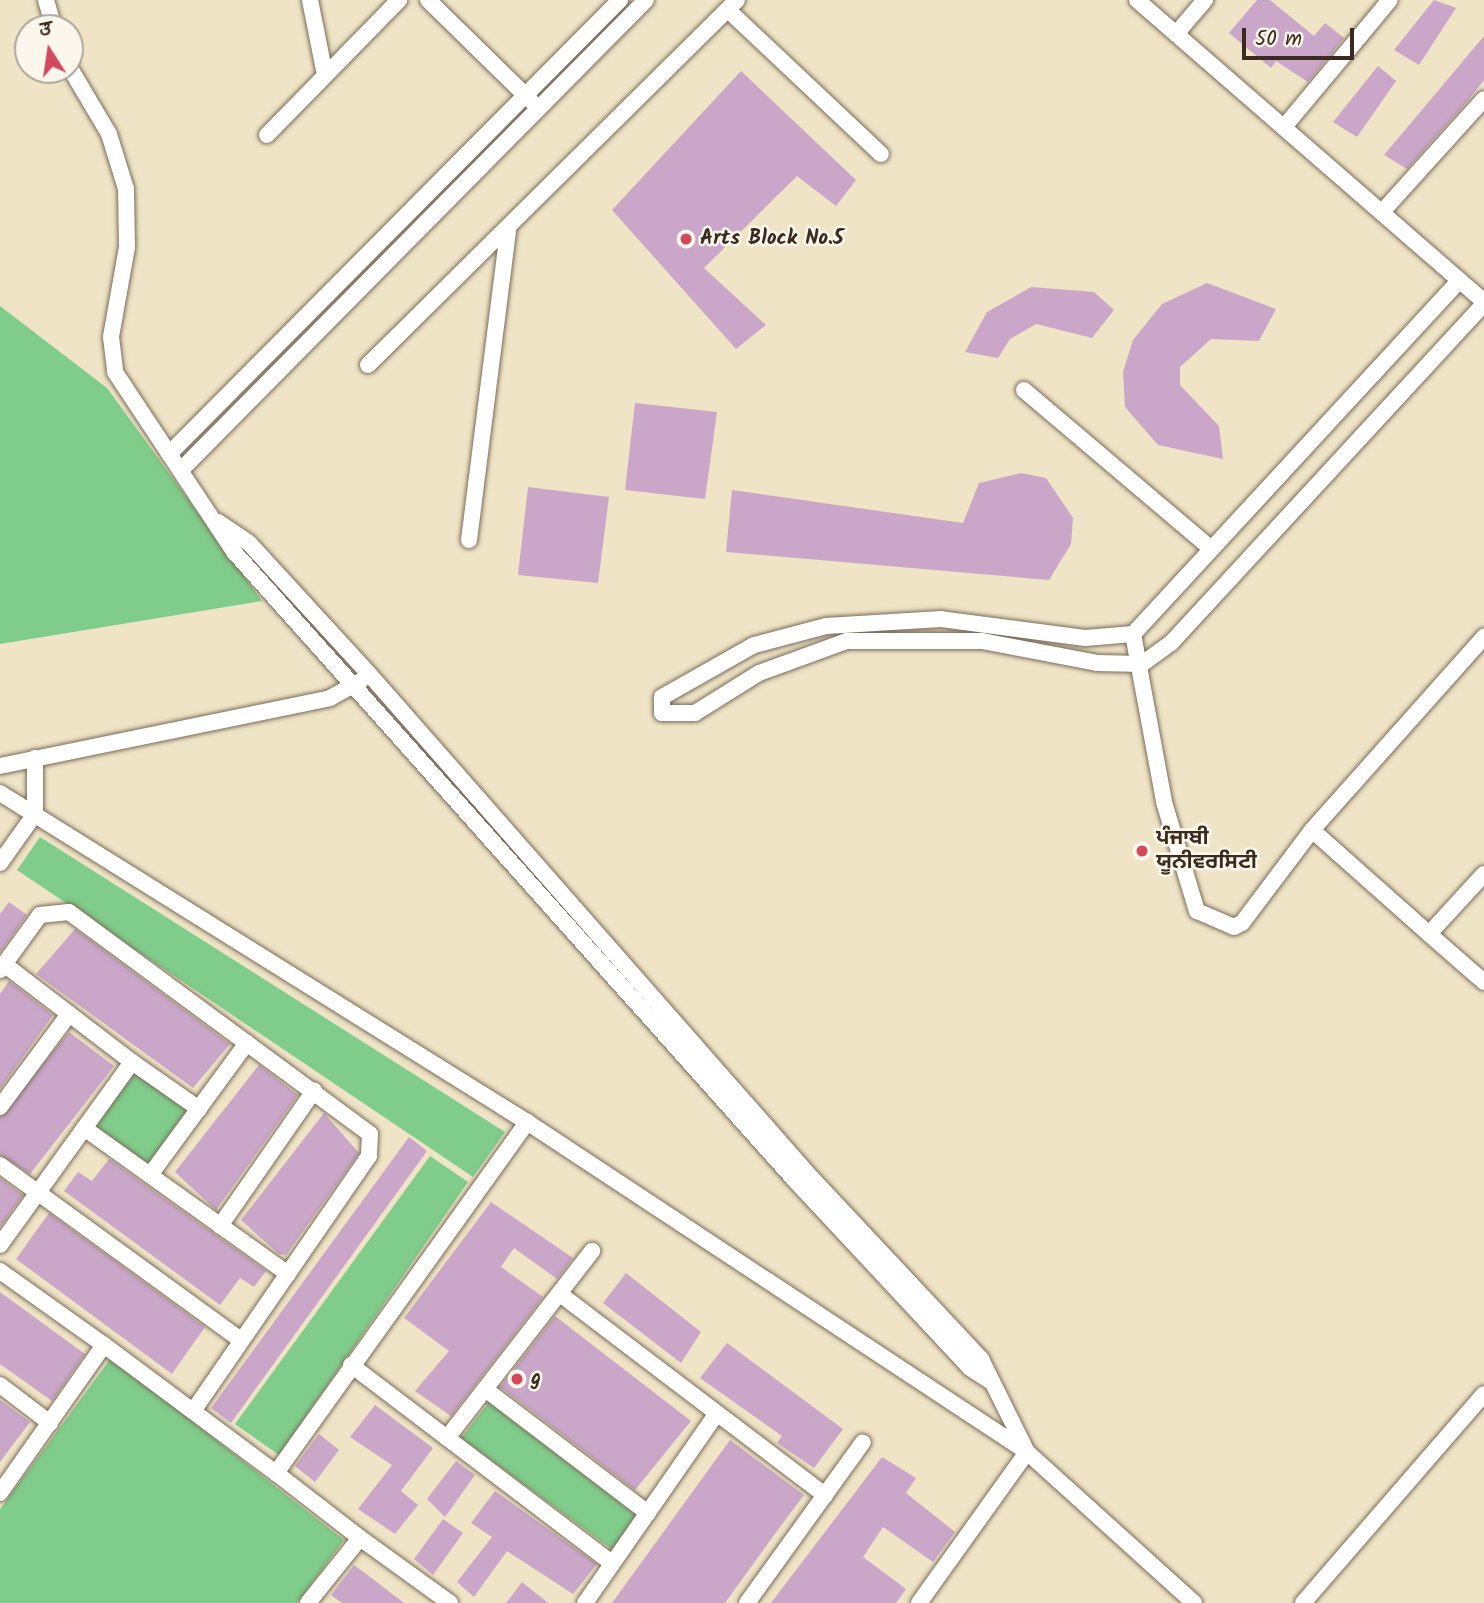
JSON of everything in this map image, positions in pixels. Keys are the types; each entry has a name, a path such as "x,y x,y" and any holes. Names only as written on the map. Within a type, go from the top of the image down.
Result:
{"street":[{"path":"310,0 326,75"},
{"path":"267,135 399,0"},
{"path":"428,0 538,108"},
{"path":"169,454 620,0"},
{"path":"181,470 646,0"},
{"path":"1137,0 1484,303 1171,643 1142,664 1097,663 982,641 893,637 814,649 759,673 695,713 668,718 659,704 754,645 826,626 941,619 1085,638 1133,634 1458,282"},
{"path":"1176,34 1205,0"},
{"path":"1284,127 1390,0"},
{"path":"368,365 508,230 733,5 881,154"},
{"path":"80,84 110,134 126,189 127,247 111,337 115,372 218,522 235,553 990,1381 1027,1452"},
{"path":"1382,212 1484,99"},
{"path":"469,540 508,230"},
{"path":"1024,390 1210,548"},
{"path":"218,522 249,543 370,675 888,1269"},
{"path":"1133,634 1142,664 1164,802 1197,911 1234,927 1242,923 1312,830 1484,637"},
{"path":"0,766 330,698 370,675"},
{"path":"0,863 35,814 35,758"},
{"path":"0,793 527,1122 1027,1452 1194,1603"},
{"path":"1312,830 1484,982"},
{"path":"1429,934 1484,873"},
{"path":"193,1410 288,1274 371,1145 364,1128 60,908 40,915 2,967 199,1109"},
{"path":"0,1107 69,1014"},
{"path":"150,1175 247,1043"},
{"path":"0,1245 132,1062"},
{"path":"220,1226 314,1091"},
{"path":"276,1472 527,1122"},
{"path":"84,1128 288,1274"},
{"path":"0,1165 242,1340"},
{"path":"447,1438 592,1251"},
{"path":"0,1271 193,1410 450,1603"},
{"path":"560,1294 825,1494"},
{"path":"1,1489 104,1345"},
{"path":"351,1365 612,1563"},
{"path":"0,1385 50,1423"},
{"path":"485,1389 648,1513"},
{"path":"1303,1603 1484,1394"},
{"path":"584,1603 717,1413"},
{"path":"747,1603 863,1443"},
{"path":"919,1603 1027,1452"},
{"path":"308,1603 360,1538"}],"green space":[{"path":"0,306 107,388 262,601 0,644"},
{"path":"40,837 505,1132 473,1177 17,870"},
{"path":"135,1071 191,1110 149,1168 92,1127"},
{"path":"430,1156 468,1182 279,1455 235,1424"},
{"path":"111,1358 344,1540 297,1603 0,1603 0,1509"},
{"path":"489,1402 637,1516 613,1550 461,1438"}],"building":[{"path":"1257,0 1270,0 1314,36 1325,23 1344,38 1308,82 1276,61 1271,68 1229,33"},
{"path":"1434,0 1456,8 1419,65 1394,50"},
{"path":"1484,36 1484,80 1465,104 1407,169 1384,155"},
{"path":"1378,66 1396,81 1357,137 1333,122"},
{"name":"Arts Block No.5","path":"741,71 856,180 836,206 797,176 704,268 766,325 736,349 612,210"},
{"path":"1207,283 1276,309 1259,341 1211,339 1180,367 1180,385 1219,426 1223,459 1158,445 1125,407 1123,372 1133,340 1162,304"},
{"path":"1031,287 1094,292 1114,310 1092,338 1036,324 1010,339 998,358 965,352 987,312"},
{"path":"635,403 717,412 705,499 625,490"},
{"path":"1021,473 1046,478 1073,518 1071,544 1049,580 726,552 732,490 963,523 979,483"},
{"path":"528,487 609,497 598,583 518,575"},
{"path":"9,902 27,915 0,952 0,914"},
{"path":"75,929 230,1044 193,1088 36,974"},
{"path":"9,981 53,1015 0,1089 0,994"},
{"path":"69,1032 114,1066 30,1174 0,1155 0,1117"},
{"path":"259,1065 298,1095 216,1210 175,1172"},
{"path":"324,1113 359,1153 286,1255 279,1254 241,1220"},
{"path":"409,1137 427,1151 231,1423 211,1408"},
{"path":"109,1159 266,1271 254,1287 240,1278 220,1305 64,1191 78,1172 92,1181"},
{"path":"0,1178 23,1195 0,1227"},
{"path":"491,1202 573,1258 557,1279 514,1248 501,1267 543,1297 451,1416 415,1391 449,1351 404,1318"},
{"path":"49,1213 205,1327 172,1374 16,1259"},
{"path":"626,1273 701,1332 681,1363 603,1303"},
{"path":"0,1292 85,1354 52,1401 0,1364"},
{"path":"555,1316 691,1421 635,1490 500,1387"},
{"path":"727,1343 843,1429 814,1468 777,1443 782,1436 700,1378"},
{"path":"0,1400 30,1422 0,1462"},
{"path":"375,1405 433,1448 401,1491 418,1505 395,1534 358,1509 392,1465 350,1437"},
{"path":"319,1434 339,1450 315,1482 295,1466"},
{"path":"730,1440 804,1495 725,1603 612,1603"},
{"path":"882,1457 916,1478 906,1493 955,1532 933,1562 883,1527 863,1557 906,1589 896,1603 771,1603"},
{"path":"456,1461 475,1475 445,1517 427,1499"},
{"path":"495,1491 597,1564 573,1594 507,1551 474,1597 457,1582 492,1537 471,1523"},
{"path":"443,1519 463,1533 433,1575 414,1559"},
{"path":"354,1565 404,1603 342,1603 331,1595"},
{"path":"522,1582 548,1603 506,1603"}],"place":[{"name":"Arts Block No.5","path":"686,239"},
{"name":"ਪੰਜਾਬੀ ਯੂਨੀਵਰਸਿਟੀ","path":"1142,851"},
{"name":"g","path":"517,1379"}]}
